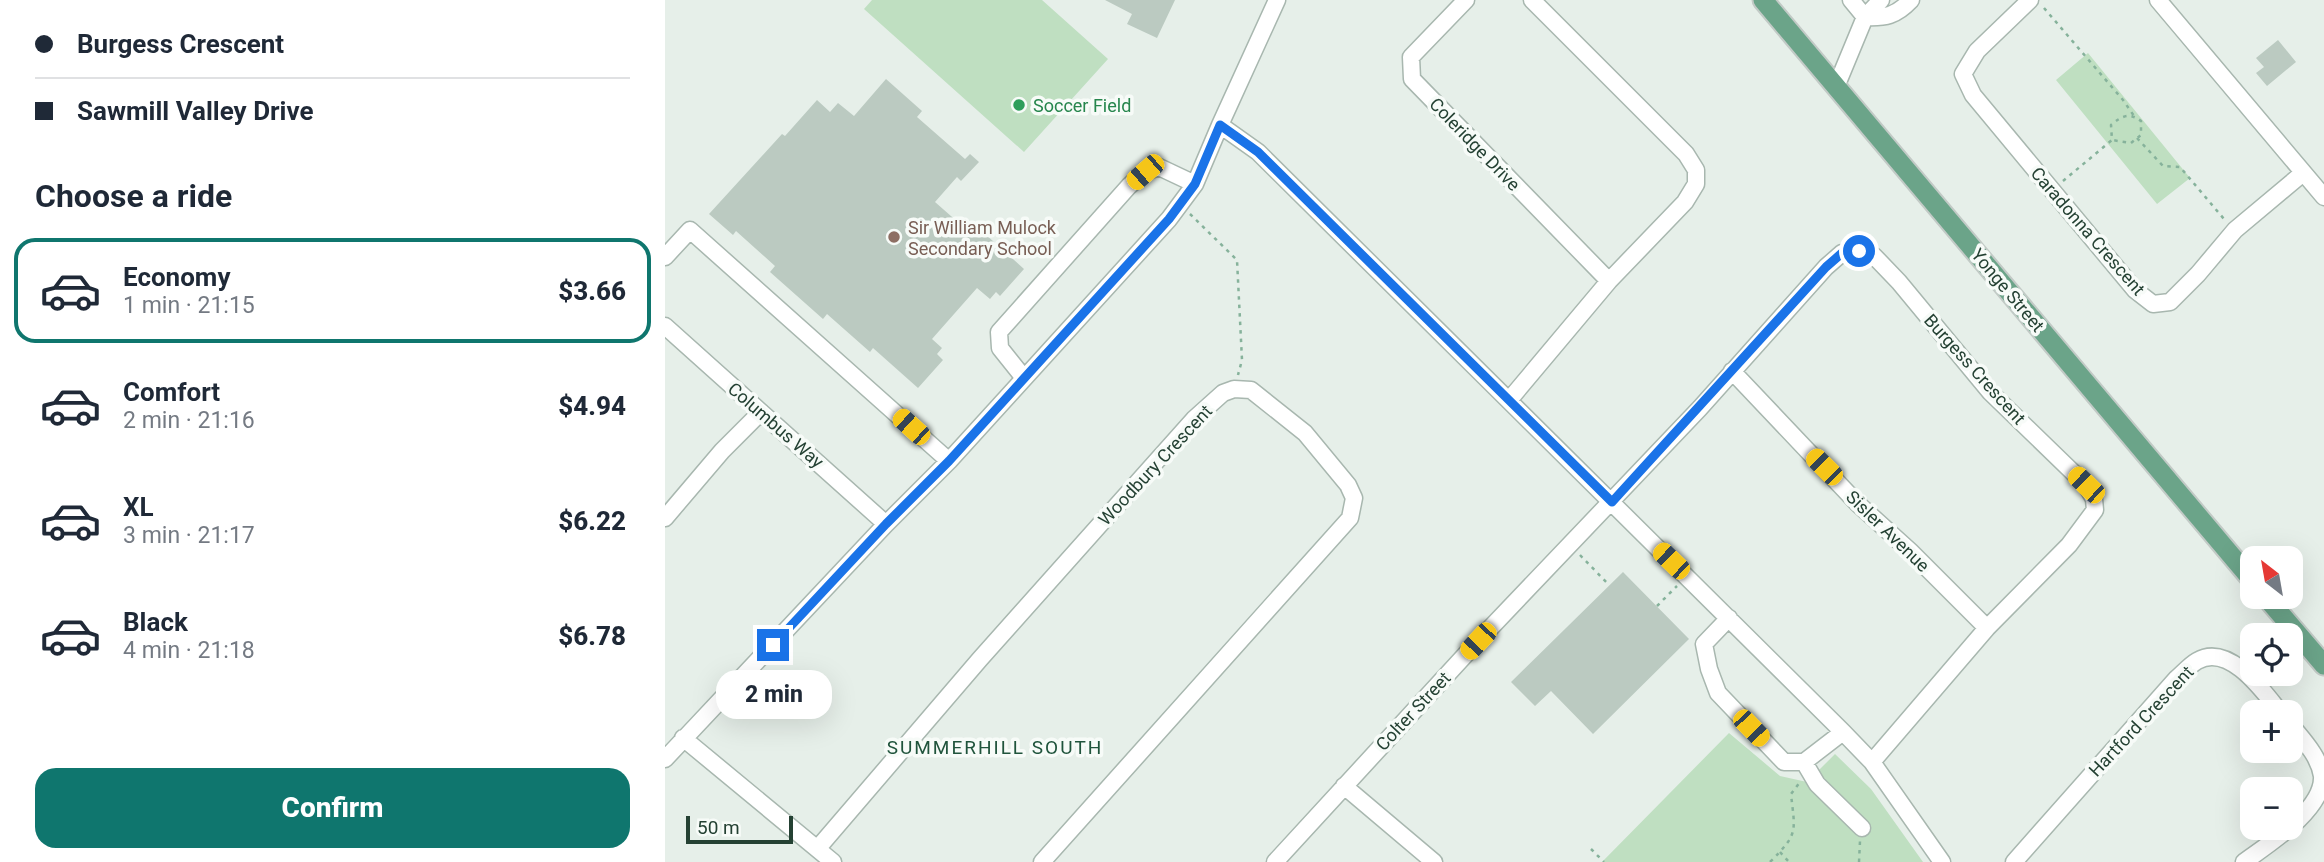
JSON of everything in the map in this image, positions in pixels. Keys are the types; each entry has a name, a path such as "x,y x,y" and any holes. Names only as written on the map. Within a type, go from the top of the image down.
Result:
{"main road":[{"name":"Yonge Street","path":"1763,0 2240,566"},
{"path":"2276,609 2324,665"}],"street":[{"path":"665,759 886,524 949,461 1180,204 1195,184 1277,0"},
{"name":"Coleridge Drive","path":"1466,0 1411,57 1412,79 1609,281"},
{"path":"1510,399 1609,281 1685,202 1696,184 1696,170 1686,154 1532,0"},
{"path":"1851,0 1865,17 1883,18 1893,15 1911,0"},
{"path":"1836,87 1865,17 1881,0"},
{"name":"Caradonna Crescent","path":"2030,0 1977,51 1963,74 1973,95 2135,290 2153,304 2170,302 2235,230 2304,173"},
{"path":"2158,0 2324,197"},
{"path":"1220,125 1258,152 1843,732 1872,762 1943,862"},
{"path":"1024,378 1000,348 999,332 1129,186 1145,172 1159,167 1195,184"},
{"path":"665,257 690,230 949,461"},
{"name":"Burgess Crescent","path":"1612,502 1842,253 1859,251 1874,256 1899,282 1990,392 2086,485 2094,499 2095,510 2070,545 1987,628 1872,762"},
{"name":"Columbus Way","path":"665,326 886,524"},
{"name":"Sisler Avenue","path":"1732,371 1858,505 1910,551 1987,628"},
{"path":"1042,862 1350,518 1354,498 1348,485 1305,433 1251,390 1234,389"},
{"name":"Woodbury Crescent","path":"818,848 980,659 1194,419 1223,393 1234,389"},
{"path":"665,518 722,451 761,412"},
{"name":"Colter Street","path":"1275,862 1612,502"},
{"path":"1729,618 1703,644 1718,693 1784,762 1804,762 1843,732"},
{"name":"Hartford Crescent","path":"2014,862 2176,678 2199,659 2211,657 2239,666 2269,700"},
{"path":"683,738 833,862"},
{"path":"2244,862 2297,823 2317,800 2323,785 2322,775 2313,752 2303,740"},
{"path":"1804,762 1817,784 1861,833"},
{"path":"1344,786 1434,862"}],"path":[{"path":"2036,0 2141,121 2141,135 2131,143 2112,140 2052,190"},
{"path":"2112,140 2111,125 2122,116 2134,116"},
{"path":"2137,138 2163,166 2180,167 2235,230"},
{"path":"1180,204 1237,260 1242,360 1234,389"},
{"path":"1571,545 1609,585"},
{"path":"1657,606 1686,576"},
{"path":"1770,862 1792,839 1795,828 1791,794 1799,784 1804,762"},
{"path":"1859,862 1861,833"},
{"path":"1591,849 1604,862"},
{"path":"1780,852 1789,862"}],"green space":[{"name":"Soccer Field","path":"872,0 1042,0 1108,59 1024,152 864,9"},
{"path":"2088,53 2190,178 2157,204 2056,80"},
{"path":"1729,733 1780,776 1807,782 1835,754 1871,789 1923,862 1602,862"}],"building":[{"path":"1105,0 1175,0 1157,38 1127,24 1132,14"},
{"path":"2278,40 2296,62 2267,86 2256,73 2264,67 2256,58"},
{"path":"886,79 922,111 917,117 965,159 970,154 979,162 961,181 957,177 935,202 968,231 974,224 1024,269 1000,296 996,292 990,299 977,288 932,339 942,348 937,354 943,360 918,388 873,348 870,352 827,314 823,319 770,272 775,266 736,231 733,235 709,214 817,100 830,112 838,103 854,116"},
{"path":"1623,572 1689,639 1593,734 1551,691 1535,706 1511,682"}],"place":[{"name":"Soccer Field","path":"1019,105"},
{"name":"Sir William Mulock Secondary School","path":"894,237"}],"district":[{"name":"SUMMERHILL SOUTH","path":"995,747"}],"route":[{"path":"773,645 949,461 1169,219 1195,184 1220,125 1258,152 1612,502 1826,267 1842,253 1859,251"}]}
